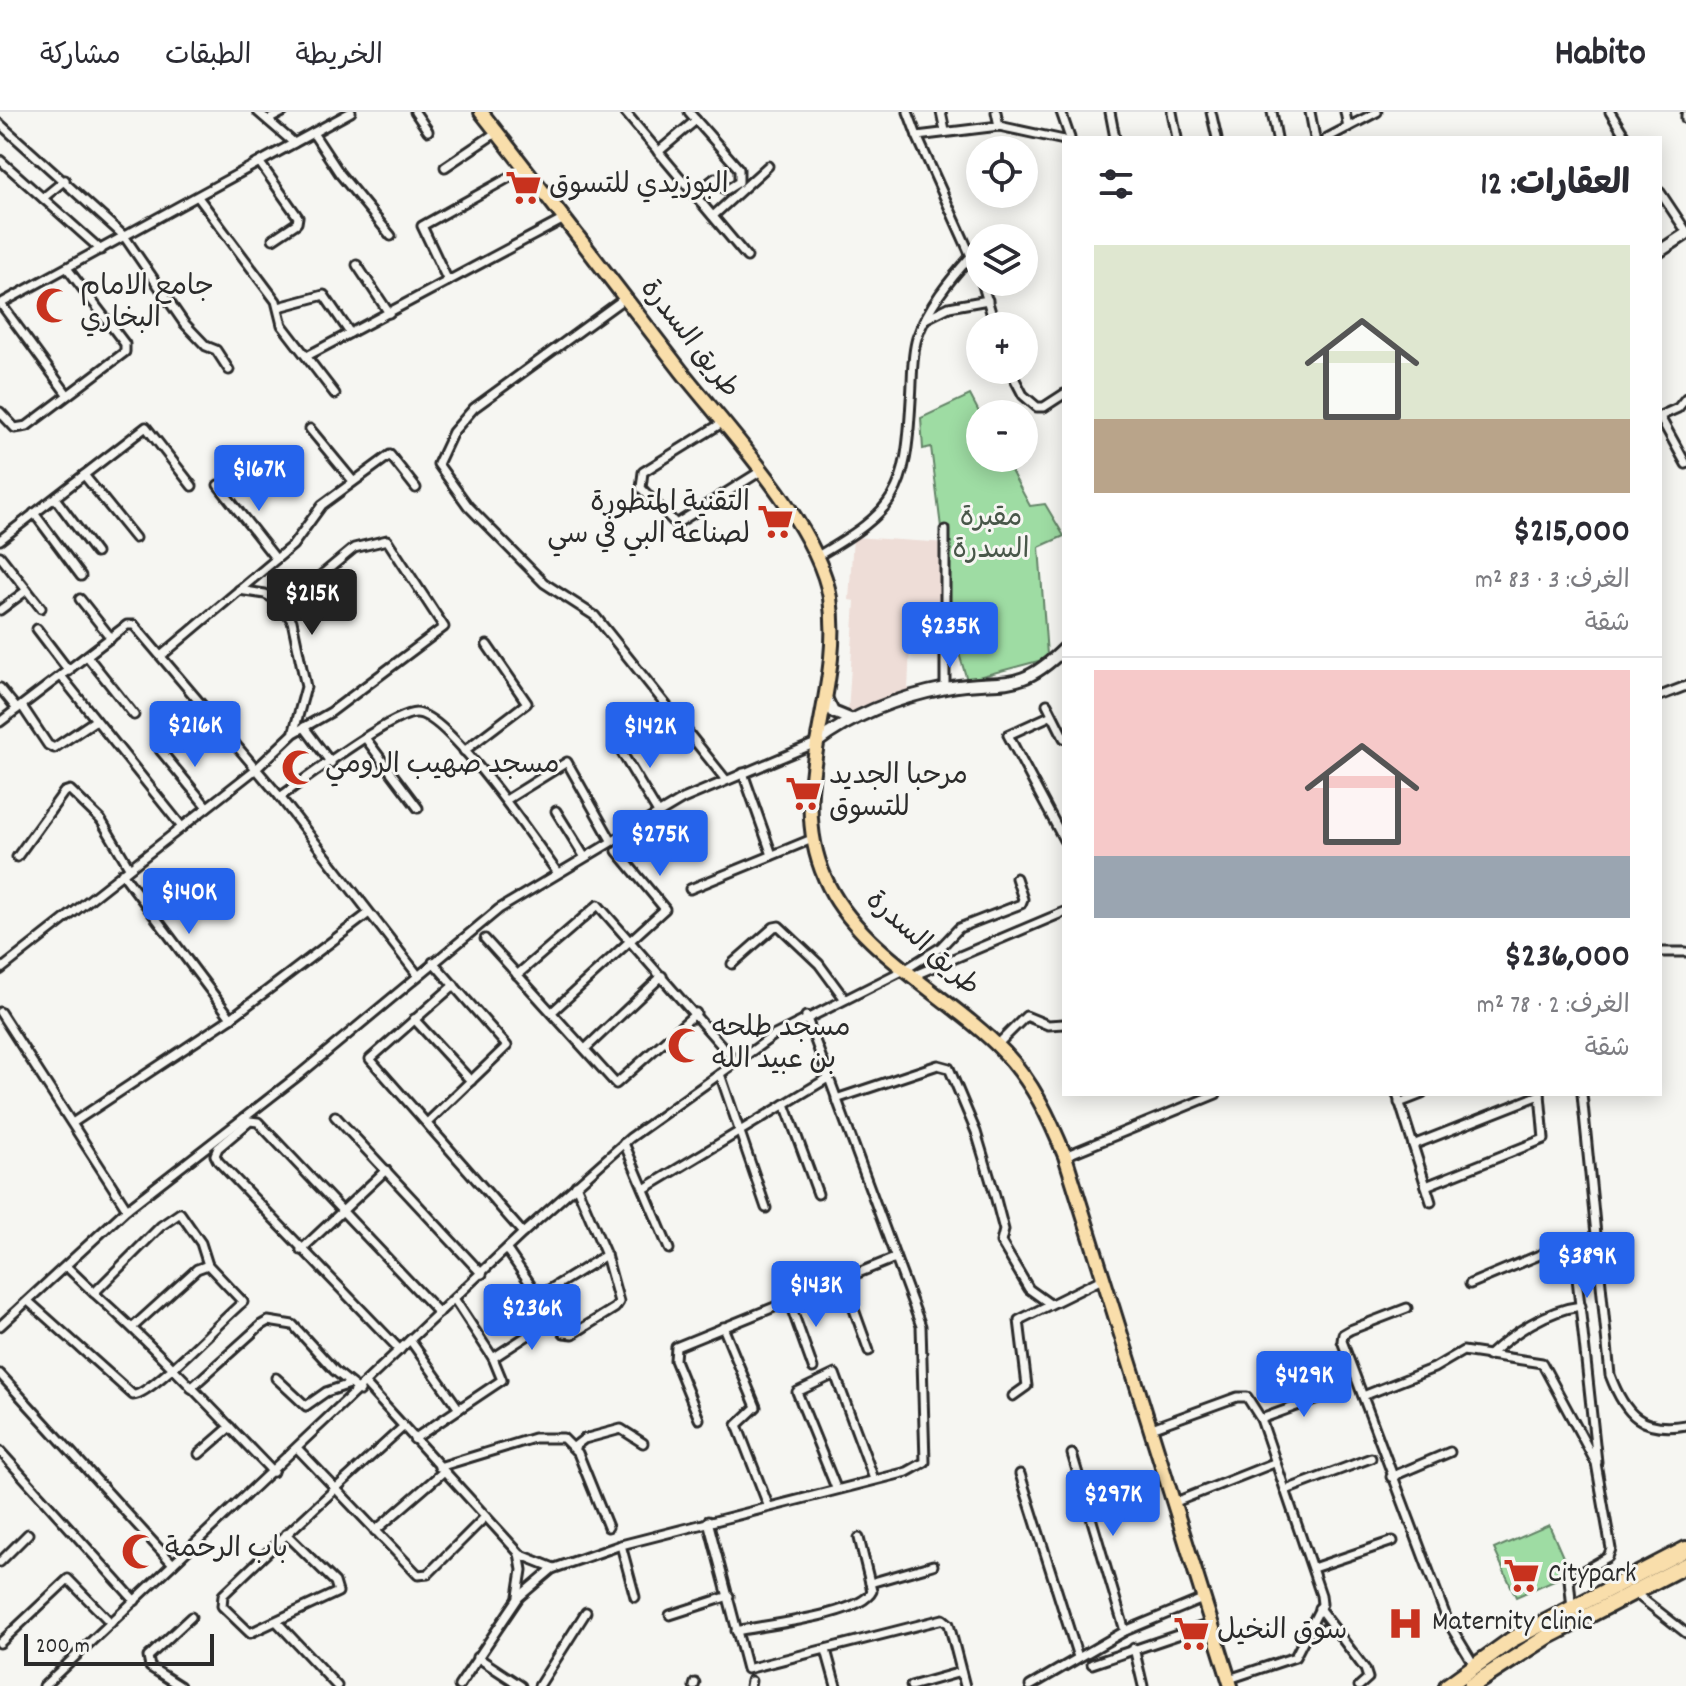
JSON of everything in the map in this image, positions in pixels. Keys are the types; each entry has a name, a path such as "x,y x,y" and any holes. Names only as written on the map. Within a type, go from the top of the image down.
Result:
{"highway":[{"path":"1447,1686 1511,1640 1686,1549"},
{"path":"1471,1686 1486,1681 1547,1637 1686,1565"}],"main road":[{"name":"طريق السدرة","path":"481,112 761,471 816,557 830,605 829,672 810,784 812,839 825,879 841,906 873,941 997,1045 1038,1095 1065,1156 1230,1683"}],"street":[{"path":"258,112 294,143"},
{"path":"268,120 283,112"},
{"path":"67,394 1,304 351,112"},
{"path":"415,112 428,131"},
{"path":"625,112 747,257"},
{"path":"689,112 739,169 741,176 739,182 726,190 715,178 694,195"},
{"path":"908,112 966,245"},
{"path":"941,112 945,131"},
{"path":"996,112 999,126"},
{"path":"1061,112 1069,136"},
{"path":"1110,112 1115,136"},
{"path":"1172,112 1177,136"},
{"path":"1211,112 1217,136"},
{"path":"1272,112 1277,136"},
{"path":"1310,112 1315,136"},
{"path":"1345,112 1348,127"},
{"path":"1331,136 1377,112"},
{"path":"1610,112 1625,136"},
{"path":"658,152 696,120"},
{"path":"0,124 124,236 184,323 206,346 216,350 229,370"},
{"path":"917,136 999,126 1062,140"},
{"path":"445,167 497,132"},
{"path":"313,133 340,174 391,236"},
{"path":"0,160 101,250"},
{"path":"260,163 298,217 297,223 273,239"},
{"path":"713,216 768,166"},
{"path":"448,281 423,231 423,225 526,168"},
{"path":"43,198 65,180"},
{"path":"1662,195 1686,232 1662,250"},
{"path":"198,197 279,307 282,325 335,394"},
{"path":"307,356 566,218"},
{"path":"816,557 865,528 880,513 905,471 913,357 925,319 950,279 966,261"},
{"path":"357,265 389,313"},
{"path":"0,412 15,428 22,428 119,358 126,348 67,268"},
{"path":"279,307 324,295 350,333"},
{"path":"987,296 991,312"},
{"path":"625,298 465,417 453,432 439,466 468,506 544,583 595,616 726,780"},
{"path":"925,319 949,307 988,300"},
{"path":"1017,384 1023,395 1037,407 1044,407 1062,395"},
{"path":"1662,415 1678,408 1686,398"},
{"path":"1662,420 1686,464"},
{"path":"722,423 643,472 641,488 676,524 761,471"},
{"path":"0,540 147,427 192,486"},
{"path":"310,429 353,481"},
{"path":"161,656 293,545 319,508 391,455 416,488"},
{"path":"84,475 135,538"},
{"path":"218,485 276,559"},
{"path":"55,498 96,553"},
{"path":"34,513 81,576"},
{"path":"945,530 945,688"},
{"path":"0,970 256,769 294,733 331,712 374,677 442,630 444,624 385,540 354,548 284,606"},
{"path":"0,556 41,608"},
{"path":"0,610 27,590"},
{"path":"239,590 265,594 284,606 292,621 306,687 294,733"},
{"path":"80,599 111,638"},
{"path":"0,722 132,624 280,797 417,974"},
{"path":"37,629 96,720 182,827"},
{"path":"464,751 527,703 487,645"},
{"path":"0,1326 127,1209 299,1075 499,909 557,872 658,813 726,780 816,743 850,719 945,688 1022,681 1041,672 1062,651"},
{"path":"87,656 134,715"},
{"path":"1662,695 1686,686"},
{"path":"0,688 54,748 96,720"},
{"path":"825,696 833,712 850,719"},
{"path":"1047,704 1062,734"},
{"path":"207,807 160,749 208,711"},
{"path":"280,797 396,720 416,713 437,722 464,751 506,800 557,872"},
{"path":"1052,715 1008,735 1062,836"},
{"path":"304,727 331,763"},
{"path":"366,739 418,808"},
{"path":"616,743 658,813"},
{"path":"506,800 567,762 611,840"},
{"path":"743,773 772,855"},
{"path":"17,857 64,792 70,790 101,820 129,867"},
{"path":"556,811 584,856"},
{"path":"690,889 812,839"},
{"path":"552,1012 665,909 617,851"},
{"path":"122,873 231,1018"},
{"path":"910,972 959,928 1021,904 1023,899 1016,878"},
{"path":"517,975 596,905 696,1013 736,1062"},
{"path":"74,1122 231,1018 369,913"},
{"path":"44,1686 363,1388 523,1233 624,1143 806,1016 844,998 1062,913"},
{"path":"732,964 779,926 819,964 844,998"},
{"path":"485,939 618,1084 696,1013"},
{"path":"1662,952 1686,952"},
{"path":"427,1123 507,1046 433,962"},
{"path":"585,1049 662,976"},
{"path":"454,985 370,1059 523,1233"},
{"path":"0,1012 74,1122 127,1209"},
{"path":"459,1686 518,1598 554,1568 621,1545 920,1467 927,1451 922,1331 806,1016"},
{"path":"997,1045 1026,1016 1048,1025 1062,1024"},
{"path":"414,1019 471,1081"},
{"path":"836,1099 938,1065 949,1068 976,1132 1004,1230 1001,1242 1029,1289 1050,1304"},
{"path":"720,1074 766,1208"},
{"path":"644,1189 828,1078"},
{"path":"1065,1156 1211,1096"},
{"path":"1413,1145 1535,1096"},
{"path":"1426,1186 1544,1139 1540,1096"},
{"path":"1582,1096 1610,1375 1621,1400 1641,1421 1662,1429 1686,1425"},
{"path":"1398,1098 1431,1202"},
{"path":"785,1104 818,1194"},
{"path":"335,1116 482,1274"},
{"path":"400,1350 218,1161 215,1155 218,1148 255,1121 439,1313"},
{"path":"624,1143 669,1249"},
{"path":"301,1250 386,1170"},
{"path":"507,1250 553,1319 570,1335 618,1306 618,1293 606,1255 576,1185"},
{"path":"28,1301 133,1395 141,1395 243,1302 208,1265 201,1243 180,1213 161,1226 94,1293"},
{"path":"1470,1284 1572,1241 1610,1554 1569,1579 1572,1609"},
{"path":"539,1296 606,1255"},
{"path":"699,1419 674,1351 678,1346 895,1258"},
{"path":"133,1327 197,1269 208,1265"},
{"path":"67,1267 133,1327 273,1472"},
{"path":"843,1279 869,1351"},
{"path":"1013,1396 1027,1386 1018,1322 1102,1279"},
{"path":"414,1439 502,1380 493,1358 455,1300"},
{"path":"789,1301 813,1368"},
{"path":"1488,1356 1506,1339 1544,1318 1581,1306"},
{"path":"1407,1308 1343,1334 1342,1341 1391,1477 1452,1629 1474,1665"},
{"path":"493,1358 553,1319"},
{"path":"191,1388 268,1321 293,1325 350,1384 363,1388 403,1427 519,1554 554,1568"},
{"path":"723,1327 756,1407 737,1425 768,1505"},
{"path":"410,1340 459,1409"},
{"path":"1363,1396 1434,1368 1463,1351 1542,1363 1598,1468"},
{"path":"0,1374 173,1564"},
{"path":"836,1488 797,1392 835,1374 874,1479"},
{"path":"276,1378 306,1406 326,1392 350,1384"},
{"path":"1261,1419 1337,1391"},
{"path":"1149,1429 1237,1397 1247,1397 1261,1419 1313,1568 1321,1595 1319,1608 1292,1660 1230,1683"},
{"path":"199,1454 230,1427"},
{"path":"286,1534 338,1589 333,1596 250,1633 221,1602 223,1595 286,1534 334,1488 403,1427"},
{"path":"575,1446 580,1441 621,1429 643,1443"},
{"path":"375,1531 441,1469 541,1436 563,1438 575,1446 608,1527"},
{"path":"298,1449 422,1577 485,1517"},
{"path":"0,1451 135,1601"},
{"path":"1391,1477 1450,1452"},
{"path":"1072,1454 1125,1631"},
{"path":"1286,1490 1371,1458"},
{"path":"1173,1503 1274,1463"},
{"path":"1020,1474 1078,1657"},
{"path":"708,1521 743,1662 751,1670 945,1620 965,1686"},
{"path":"0,1562 28,1534"},
{"path":"736,1631 848,1608 870,1596 870,1583 859,1538"},
{"path":"1313,1568 1393,1541"},
{"path":"621,1545 635,1597"},
{"path":"518,1598 522,1570 519,1554"},
{"path":"870,1583 933,1565"},
{"path":"0,1643 68,1579 111,1623"},
{"path":"1635,1593 1686,1633"},
{"path":"670,1615 729,1596"},
{"path":"1030,1686 1125,1631 1205,1598"},
{"path":"1319,1608 1365,1669 1368,1678 1359,1686"},
{"path":"539,1686 586,1612"},
{"path":"180,1686 150,1667 148,1657 191,1617"},
{"path":"277,1622 337,1686"},
{"path":"1092,1664 1213,1623"},
{"path":"1309,1632 1334,1628"},
{"path":"1134,1648 1143,1686"},
{"path":"826,1650 836,1686"},
{"path":"477,1657 521,1686"},
{"path":"911,1686 961,1672"}],"shaded area":[{"path":"853,537 947,543 941,638 916,636 910,647 908,690 848,713 855,601 849,600"}],"green space":[{"name":"مقبرة السدرة","path":"970,395 973,400 966,400 966,472 1012,472 1030,506 1045,504 1062,533 1062,537 1039,547 1047,655 1042,660 967,680 955,640 931,447 923,449 921,418"},
{"path":"1549,1525 1570,1573 1516,1597 1494,1549"}],"place":[{"name":"البوزيدي للتسوق","path":"523,187"},
{"name":"جامع الامام البخاري","path":"54,305"},
{"name":"التقنية المتطورة لصناعة البي في سي","path":"776,521"},
{"name":"مسجد صهيب الرومي","path":"299,767"},
{"name":"مرحبا الجديد للتسوق","path":"803,794"},
{"name":"مسجد طلحه بن عبيد الله","path":"686,1046"},
{"name":"باب الرحمة","path":"139,1551"},
{"name":"Citypark","path":"1522,1576"},
{"name":"Maternity clinic","path":"1406,1624"},
{"name":"سوق النخيل","path":"1191,1633"}]}
